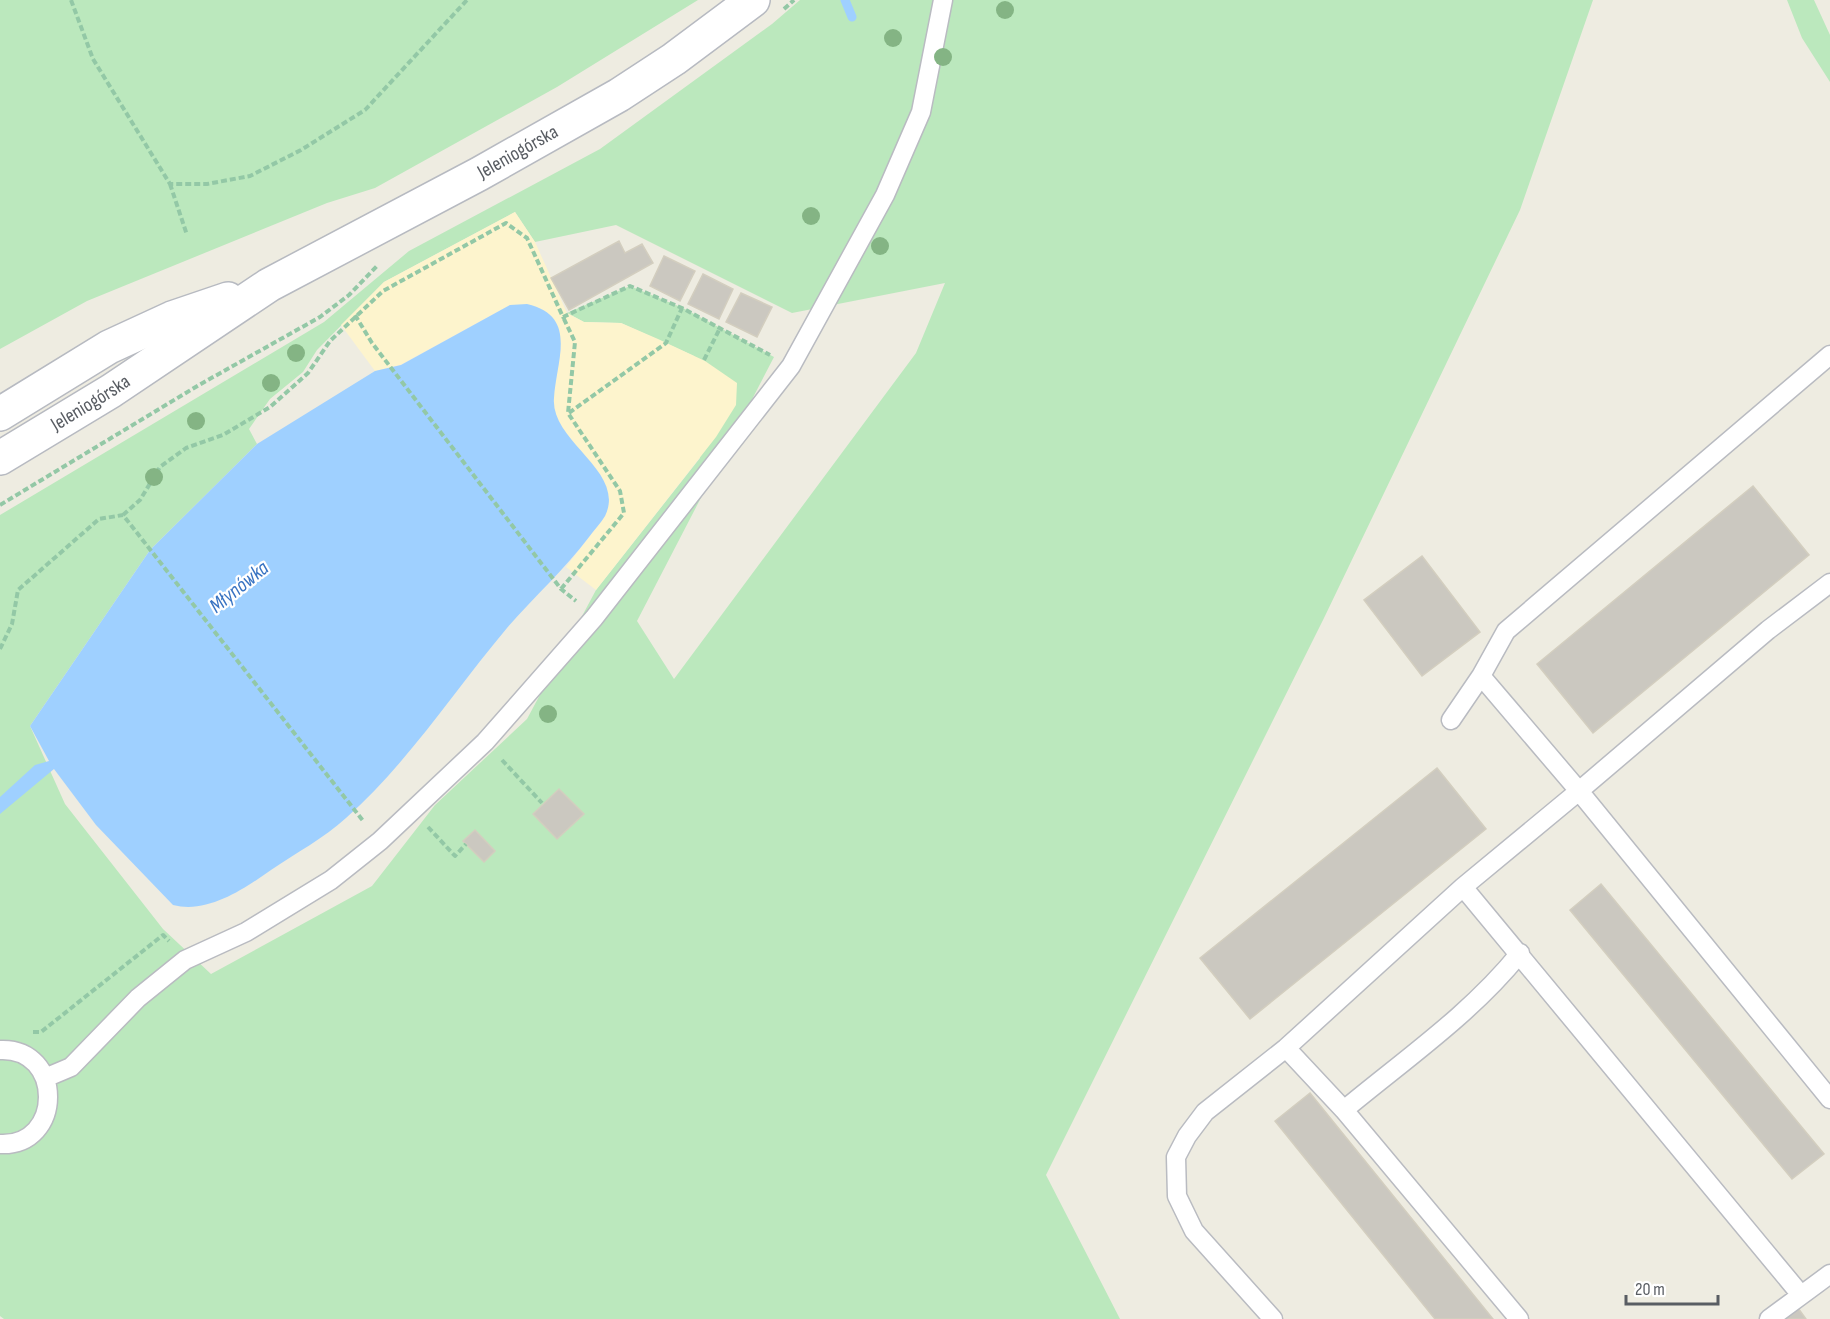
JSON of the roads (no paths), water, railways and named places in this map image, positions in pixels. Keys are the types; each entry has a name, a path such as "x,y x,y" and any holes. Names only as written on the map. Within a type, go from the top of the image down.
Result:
{"street":[{"name":"Jeleniogórska","path":"0,458 111,391 270,285 469,179 619,95 674,59 767,7"},
{"name":"Jeleniogórska","path":"0,414 109,347 172,318 270,285"}],"lane":[{"path":"45,1078 70,1067 138,998 185,960 246,932 331,880 413,812 485,742 594,618 791,366 885,195 921,112 943,0"},
{"path":"1451,720 1481,676 1506,631 1830,356"},
{"path":"1273,1319 1194,1231 1177,1196 1176,1157 1186,1136 1205,1112 1286,1048 1463,886 1579,791 1768,630 1830,583"},
{"path":"1481,676 1579,791 1830,1099"},
{"path":"1463,886 1802,1295"},
{"path":"1344,1110 1469,1007 1499,978 1520,953"},
{"path":"1286,1048 1344,1110 1518,1319"},
{"path":"0,1050 23,1054 36,1064 45,1078 49,1092 48,1107 43,1121 33,1133 21,1140 0,1144"},
{"path":"1769,1319 1830,1274"}],"water":[{"path":"527,304 543,310 553,319 559,329 561,342 554,398 556,414 563,429 597,470 606,485 609,500 605,516 569,561 507,628 410,750 369,797 329,832 249,885 212,903 186,907 173,905 96,825 54,769 0,814 0,797 35,765 49,761 30,726 150,550 257,444 375,371 401,365 510,305"}],"waterway":[{"name":"Młynówka","path":"845,0 852,17"}]}
